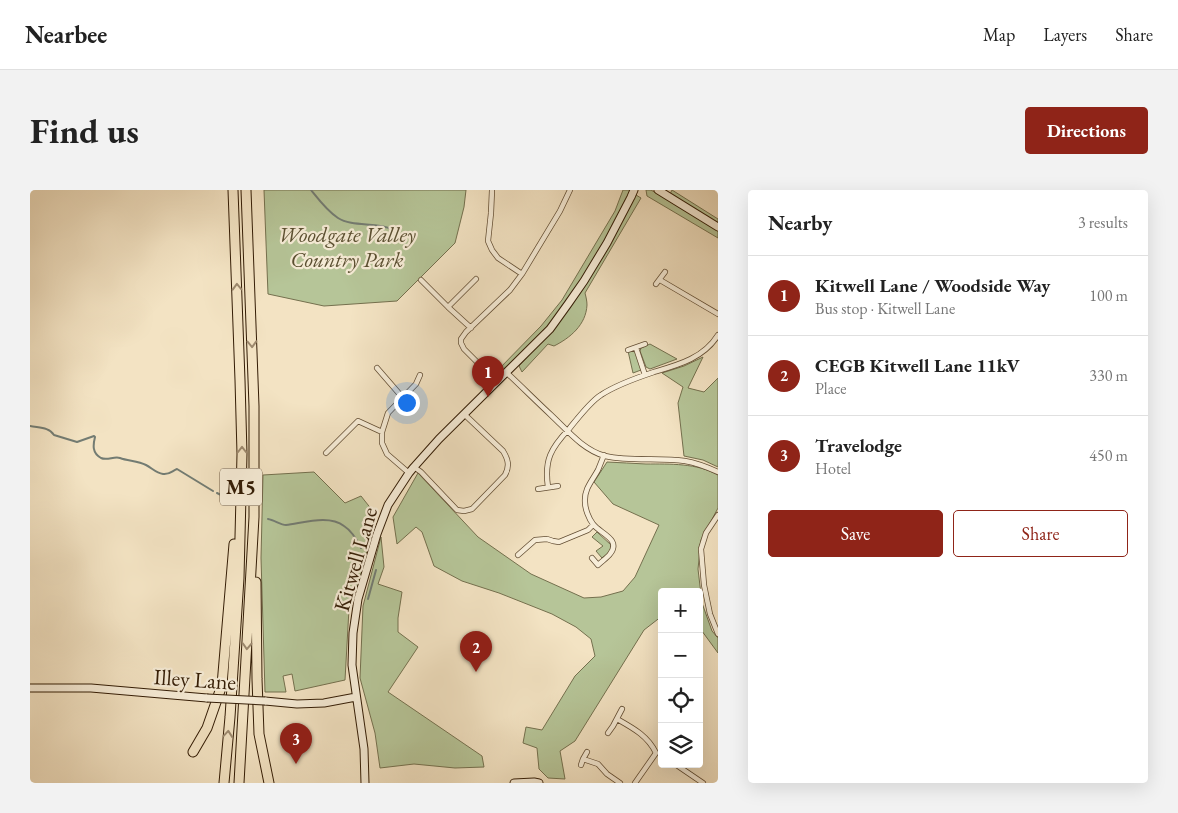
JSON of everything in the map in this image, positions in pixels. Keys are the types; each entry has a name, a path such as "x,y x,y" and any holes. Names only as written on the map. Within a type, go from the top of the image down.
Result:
{"highway":[{"name":"M5","path":"224,783 239,588 241,470 240,380 233,190"},
{"name":"M5","path":"238,783 254,517 254,406 246,190"},
{"path":"193,752 207,728 222,685 241,470"},
{"path":"254,517 256,679 259,734 269,783"}],"street":[{"path":"492,190 488,241 498,258 522,274"},
{"path":"497,382 464,349 461,339 510,290 522,274 560,211 570,190"},
{"name":"Kitwell Lane","path":"365,783 364,749 352,665 353,633 358,599 377,534 388,505 411,470 464,414 550,329 584,281 607,243 634,190"},
{"path":"660,191 718,226"},
{"path":"656,284 665,272"},
{"path":"448,307 476,279"},
{"path":"422,280 471,328"},
{"path":"660,280 718,314"},
{"path":"548,487 547,462 551,452 567,431 599,396 645,375 688,361 700,355 714,342 718,335"},
{"path":"628,350 645,344"},
{"path":"636,348 645,375"},
{"path":"377,368 403,398"},
{"path":"507,372 567,431 584,445 604,455 640,460 684,461 718,472"},
{"path":"420,375 416,384 388,413 382,432 382,443 387,454 411,470 421,472 457,510 464,511 472,510 508,470 508,463 503,451 464,414"},
{"path":"326,453 358,420 382,432"},
{"path":"592,558 598,564 610,553 613,543 610,538 593,525 585,503 590,481 598,470 604,455"},
{"path":"538,489 558,486"},
{"path":"718,515 706,532 701,549 704,585 710,614 718,634"},
{"path":"518,555 535,540 548,539 560,542 588,530 593,525"},
{"name":"Illey Lane","path":"30,688 91,688 297,704 324,703 356,697"},
{"path":"608,733 622,709"},
{"path":"617,719 640,732 652,744 656,753 635,783"},
{"path":"581,765 587,752"},
{"path":"583,759 598,764 607,774 620,783"},
{"path":"681,768 703,783"},
{"path":"694,783 697,778"},
{"path":"514,783 539,783"}],"green space":[{"name":"Woodgate Valley Country Park","path":"264,190 466,190 455,243 397,301 324,306 268,294"},
{"path":"623,190 631,190 618,218 572,294 550,323 504,371 497,371 541,326 562,300 615,211"},
{"path":"646,190 651,190 718,230 718,238 647,196"},
{"path":"672,190 718,219 718,224 670,194"},
{"path":"636,195 641,198 585,293 587,304 584,319 571,335 560,343 554,346 548,344 522,372 519,366 552,330 600,260"},
{"path":"650,344 677,359 650,369 646,367 640,351 641,348"},
{"path":"628,351 636,351 642,369 633,373"},
{"path":"703,357 688,388 704,392 718,378 718,467 703,460 684,456 678,403 683,387 662,373"},
{"path":"607,462 692,466 718,475 718,508 701,540 698,569 700,588 658,588 658,619 644,630 575,741 560,751 565,779 548,778 539,769 537,748 523,743 526,727 542,730 575,676 595,656 591,639 576,627 552,614 462,581 434,566 422,532 416,527 397,544 393,517 418,473 478,537 531,574 584,598 601,597 623,591 635,577 659,525 613,504 594,482"},
{"path":"314,472 345,503 361,496 376,515 358,586 350,591 345,680 295,691 292,674 283,676 286,692 265,692 261,558 263,475"},
{"path":"597,532 611,545 609,553 602,558 596,551 603,546 592,537"},
{"path":"381,537 384,567 378,584 402,592 398,632 418,647 388,692 482,756 484,767 455,768 414,764 380,768 375,733 360,678 363,606"},
{"path":"703,606 712,631 718,638 718,653 703,632"}],"waterway":[{"path":"311,190 330,212 344,221 392,229"},
{"path":"30,426 47,429 54,435 77,442 94,436 95,451 101,458 118,458 140,463 163,474 177,469 213,491"},
{"path":"217,493 223,496"},
{"path":"268,519 286,525 316,520 338,522 349,530 361,548"},
{"path":"368,599 376,570"}],"place":[{"name":"Kitwell Lane / Woodside Way","path":"488,397"},
{"name":"CEGB Kitwell Lane 11kV","path":"476,672"},
{"name":"Travelodge","path":"296,764"}]}
